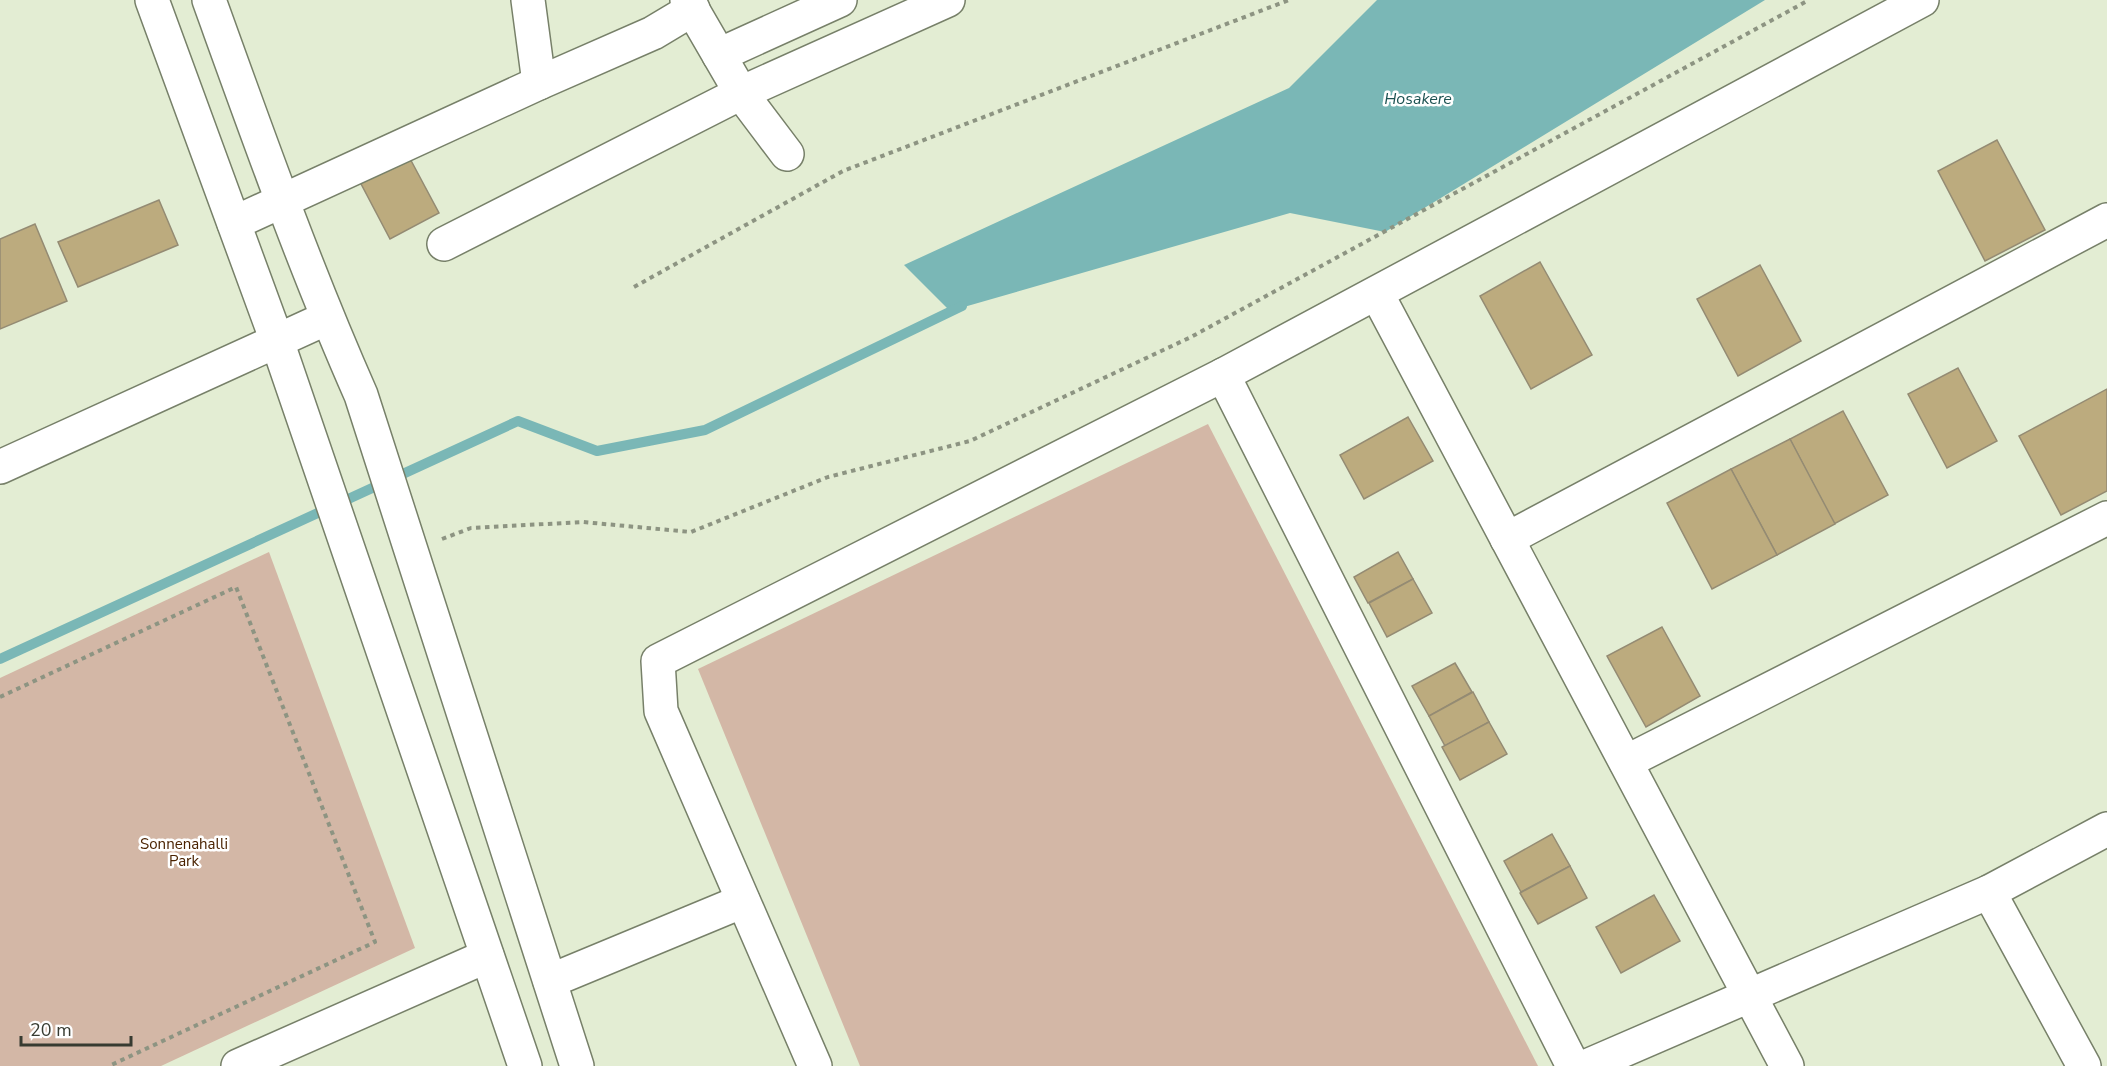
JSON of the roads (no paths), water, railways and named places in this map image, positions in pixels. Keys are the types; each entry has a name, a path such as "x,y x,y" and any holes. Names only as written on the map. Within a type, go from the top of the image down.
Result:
{"street":[{"path":"152,0 277,341 525,1066"},
{"path":"209,0 282,202 327,318 361,395 577,1066"},
{"path":"528,0 539,83"},
{"path":"719,55 840,0"},
{"path":"444,244 741,93 948,0"},
{"path":"814,1066 661,711 658,661 1224,375 1922,0"},
{"path":"234,223 653,33 690,5 741,93 787,154"},
{"path":"1507,539 2107,220"},
{"path":"1377,294 1787,1066"},
{"path":"0,467 327,318"},
{"path":"1224,375 1573,1066"},
{"path":"1626,762 2107,518"},
{"path":"1587,1066 1989,892 2107,829"},
{"path":"1989,892 2084,1066"},
{"path":"550,981 744,902"},
{"path":"238,1066 487,956"}],"water":[{"name":"Hosakere","path":"1377,0 1765,0 1385,232 1290,213 950,311 904,265 1289,88"}],"waterway":[{"path":"0,659 518,421 597,451 705,430 962,306"}],"park label":[{"name":"Sonnenahalli Park","path":"184,852"}]}
